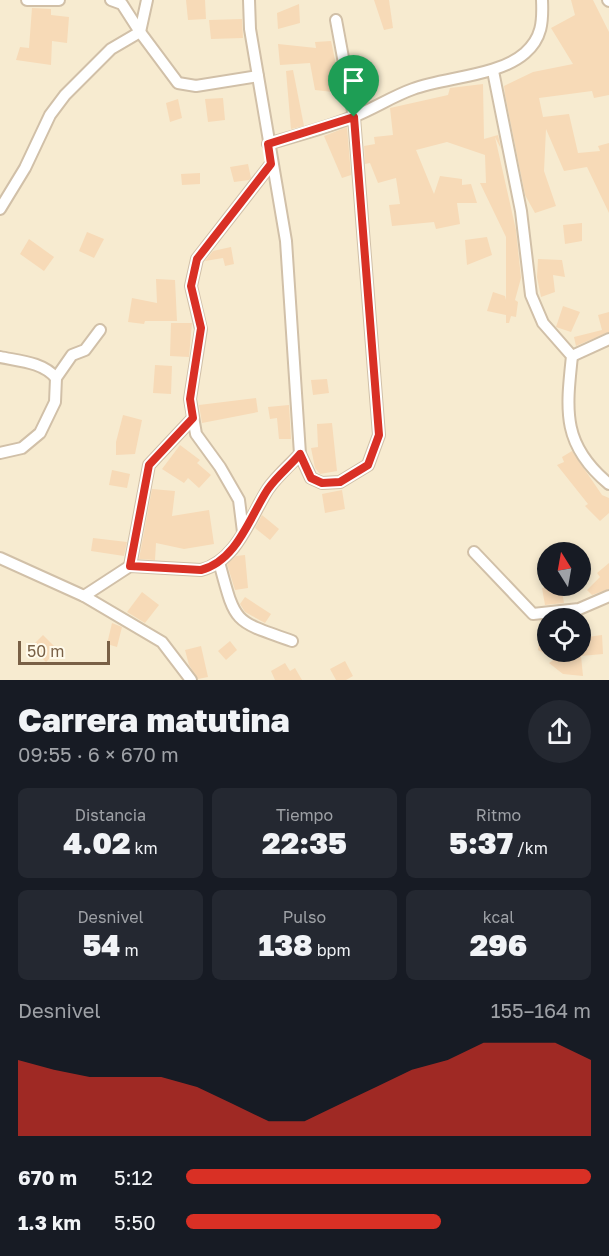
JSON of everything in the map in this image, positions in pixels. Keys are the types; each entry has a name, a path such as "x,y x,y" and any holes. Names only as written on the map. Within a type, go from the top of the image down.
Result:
{"street":[{"path":"27,0 59,0"},
{"path":"111,0 122,4 178,83 196,86 258,76"},
{"path":"0,209 50,116 65,95 111,49 140,32 147,0"},
{"path":"249,0 271,164 286,241 300,454 311,478 322,483 340,482 368,465 379,435 354,117 336,20"},
{"path":"268,144 354,117 411,89 494,70 522,56 536,42 543,24 542,0"},
{"path":"494,70 521,211 531,295 543,323 572,356 566,407 575,443 595,472 609,484"},
{"path":"244,533 240,500 196,434 190,399 201,328 191,286 197,259 271,164"},
{"path":"0,453 22,447 40,433 55,402 56,378 72,355 85,350 100,330"},
{"path":"572,356 609,339"},
{"path":"0,357 36,365 50,371 56,378"},
{"path":"130,566 149,465 193,418"},
{"path":"84,596 130,566 201,570 219,562 244,533 269,488 300,454"},
{"path":"474,552 533,614 579,609 609,596"},
{"path":"0,558 84,596 162,642 191,680"},
{"path":"219,562 232,608 241,621 292,641"}],"shaded area":[{"path":"0,0 609,0 609,680 0,680"}],"building":[{"path":"186,0 205,0 206,19 188,20"},
{"path":"374,0 389,0 393,28 384,30"},
{"path":"571,0 593,0 609,32 609,95 594,98 592,91 539,98 543,117 569,114 578,153 600,151 598,146 609,143 609,213 587,167 564,171 546,129 544,171 556,206 535,213 525,195 505,95 504,86 533,72 573,64 551,28 575,15"},
{"path":"299,4 300,23 278,29 277,13"},
{"path":"32,8 51,9 51,15 69,17 67,43 52,41 51,65 16,60 20,47 29,48"},
{"path":"242,19 243,38 211,39 209,20"},
{"path":"331,41 342,93 315,90 310,63 280,65 278,44 316,48 315,42"},
{"path":"293,70 304,126 291,129 286,71"},
{"path":"483,84 484,139 498,135 501,149 495,137 516,230 521,278 515,300 518,302 516,317 511,316 509,323 506,323 506,315 487,311 493,292 505,296 506,300 506,237 480,183 486,183 485,155 447,142 416,150 434,194 440,176 462,179 462,185 471,184 477,203 457,203 460,224 436,229 434,222 392,226 389,205 400,204 396,178 378,183 370,163 365,164 364,146 375,144 374,137 393,135 390,108 448,95 450,88"},
{"path":"223,98 225,120 208,122 205,99"},
{"path":"178,99 182,118 170,122 166,103"},
{"path":"347,127 351,175 342,178 324,136"},
{"path":"248,164 251,178 234,182 230,167"},
{"path":"200,173 200,184 182,185 181,174"},
{"path":"582,223 582,241 565,244 563,225"},
{"path":"87,232 104,239 94,258 79,251"},
{"path":"487,237 492,255 467,265 465,240"},
{"path":"29,239 54,257 44,271 20,254"},
{"path":"231,247 234,264 225,266 223,258 205,261 213,251"},
{"path":"538,259 562,260 565,277 553,275 555,292 541,297 537,277"},
{"path":"156,279 175,280 177,321 145,321 144,324 128,322 132,298 157,303"},
{"path":"563,306 580,312 571,332 556,327"},
{"path":"609,312 609,332 576,346 574,337 602,330 598,315"},
{"path":"171,323 192,323 189,357 170,356"},
{"path":"155,365 172,366 171,394 153,393"},
{"path":"327,379 329,393 313,395 311,380"},
{"path":"256,398 258,412 202,423 199,405"},
{"path":"289,405 291,439 279,439 277,418 270,419 268,407"},
{"path":"123,415 142,420 135,454 116,455 116,442"},
{"path":"332,423 337,471 320,474 315,468 311,448 318,447 317,424"},
{"path":"180,445 200,460 197,463 211,475 199,488 188,478 184,483 162,469"},
{"path":"572,451 602,495 609,498 609,513 600,521 585,506 588,504 557,465 564,462 562,457"},
{"path":"112,470 130,474 127,488 109,485"},
{"path":"152,489 175,491 172,516 209,510 214,544 184,549 156,543 155,560 139,559"},
{"path":"342,490 345,509 325,513 322,494"},
{"path":"262,515 279,529 270,540 255,528"},
{"path":"93,538 127,542 124,556 91,551"},
{"path":"245,555 248,588 235,590 227,564 236,556"},
{"path":"609,563 609,589 592,595 591,586 600,577 597,573"},
{"path":"142,592 159,605 145,623 127,612"},
{"path":"543,596 563,596 564,603 545,605"},
{"path":"245,597 271,614 265,623 245,612 240,604"},
{"path":"112,623 122,627 117,647 107,644"},
{"path":"43,635 58,650 46,662 31,647"},
{"path":"602,635 603,654 591,655 591,636"},
{"path":"230,641 237,650 226,660 218,651"},
{"path":"201,646 208,677 198,679 189,665 185,650"},
{"path":"345,661 353,676 346,680 336,680 330,669"},
{"path":"582,662 583,676 563,674 549,663"},
{"path":"285,663 290,671 295,668 302,680 275,680 271,671"}],"route":[{"path":"354,117 379,435 368,465 352,477 340,482 322,483 311,478 300,454 269,488 244,533 212,567 201,570 130,566 149,465 193,418 190,399 201,328 191,286 197,259 271,164 268,144 354,117"}]}
